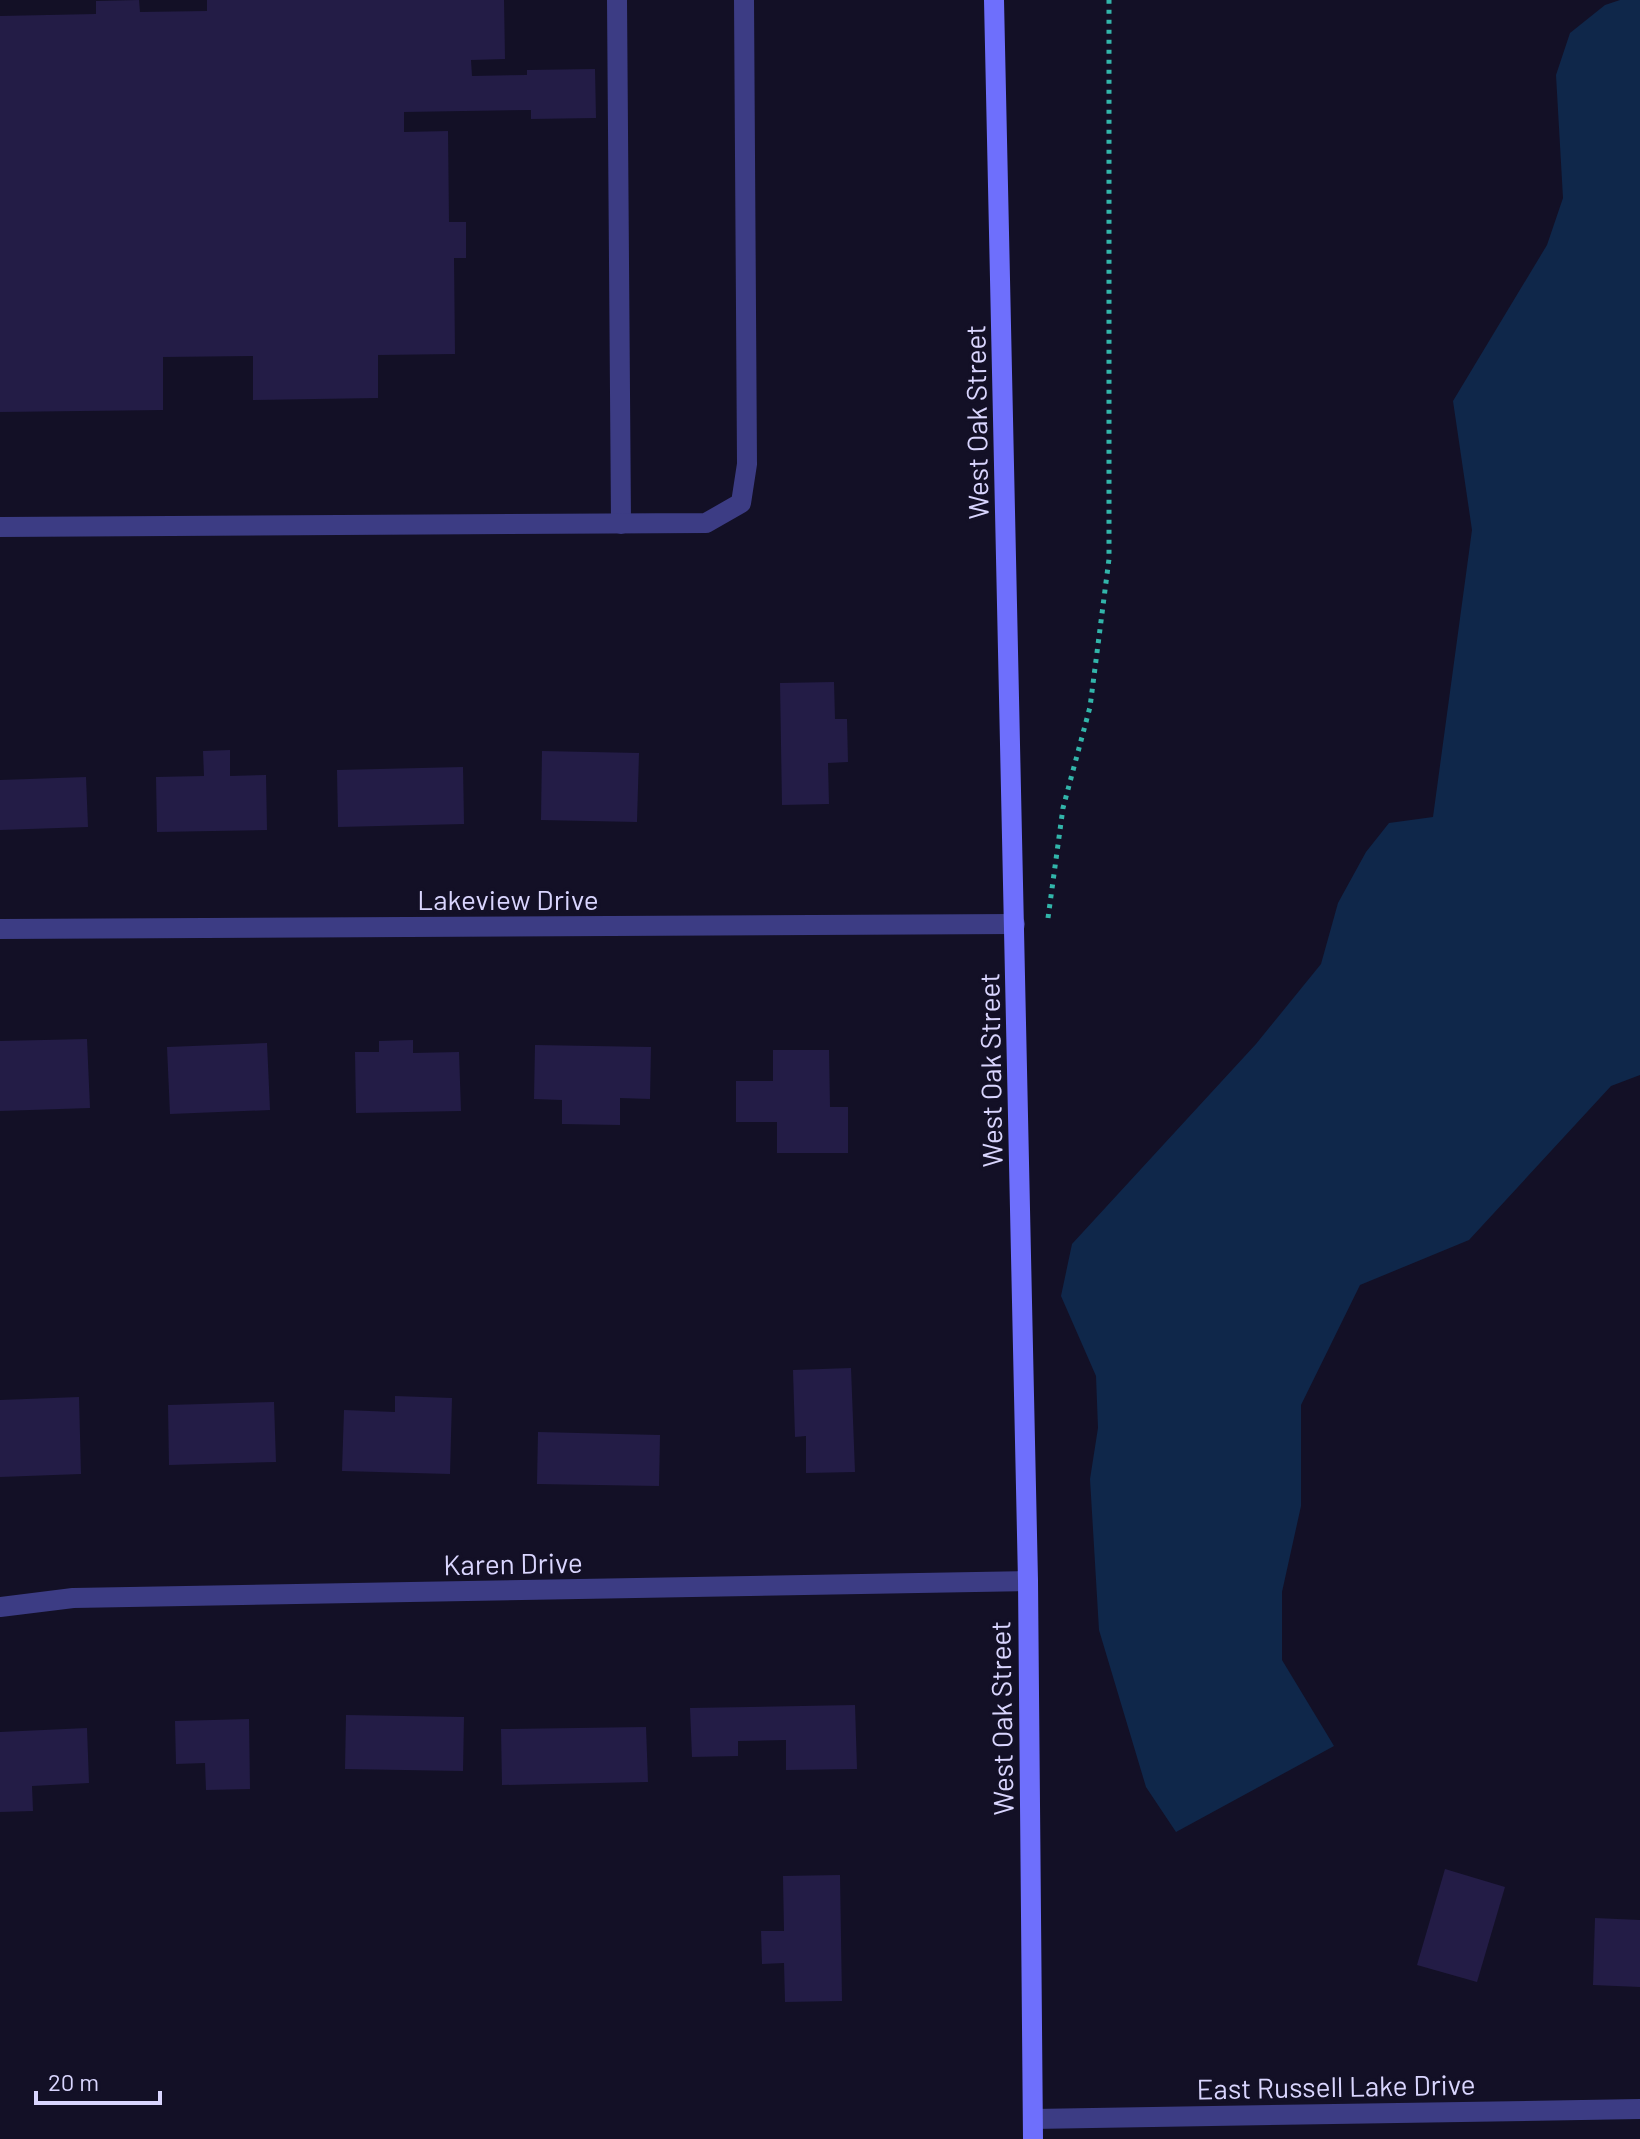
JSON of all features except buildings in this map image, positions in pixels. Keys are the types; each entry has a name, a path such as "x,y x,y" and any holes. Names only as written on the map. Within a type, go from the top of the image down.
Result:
{"main road":[{"name":"West Oak Street","path":"994,0 1028,1581 1033,2129"}],"street":[{"path":"617,0 621,524"},
{"path":"0,527 706,523 741,503 747,464 744,0"},
{"name":"Lakeview Drive","path":"0,929 1015,924"},
{"name":"Karen Drive","path":"0,1607 73,1598 1028,1581"},
{"name":"East Russell Lake Drive","path":"1033,2129 1640,2109"}],"path":[{"path":"1048,930 1063,808 1090,707 1109,559 1109,0"}],"water":[{"path":"1620,0 1640,0 1640,1075 1611,1086 1469,1240 1360,1285 1301,1405 1301,1506 1282,1592 1282,1660 1334,1746 1176,1832 1146,1787 1099,1630 1090,1479 1098,1428 1096,1376 1061,1296 1072,1244 1256,1044 1321,964 1338,903 1366,852 1389,823 1433,817 1472,530 1453,401 1547,245 1563,198 1556,75 1570,33 1605,5"}]}
